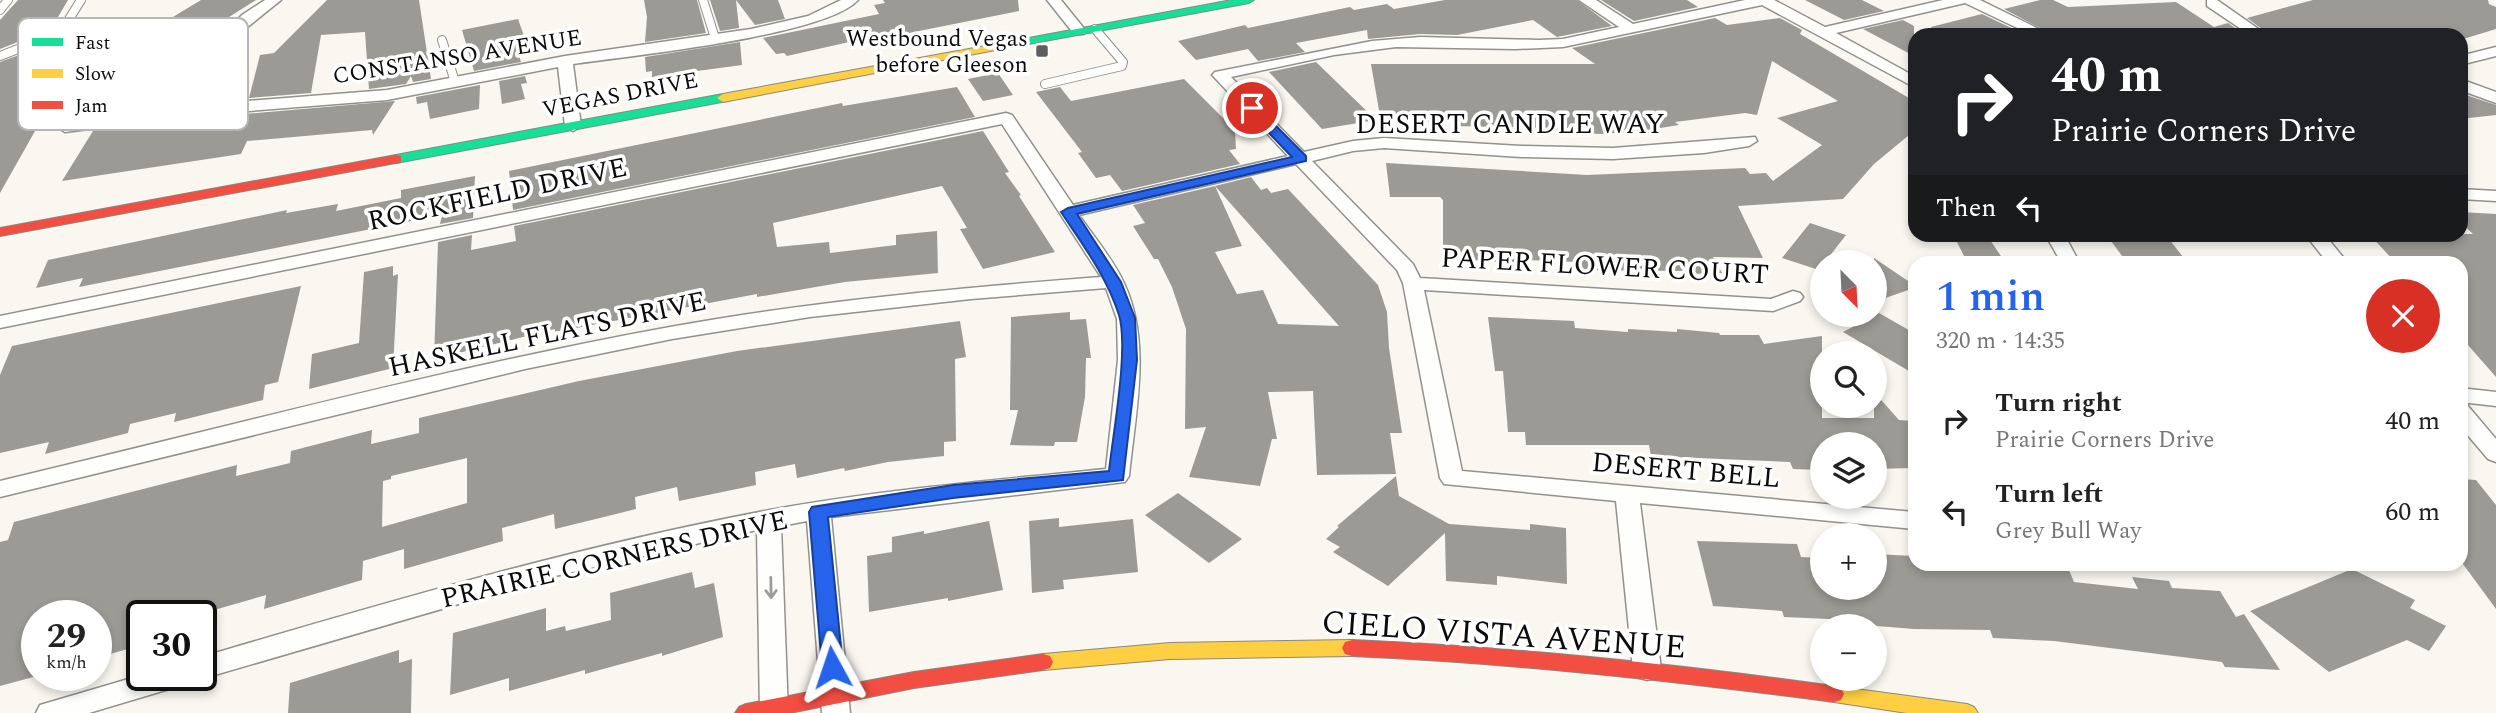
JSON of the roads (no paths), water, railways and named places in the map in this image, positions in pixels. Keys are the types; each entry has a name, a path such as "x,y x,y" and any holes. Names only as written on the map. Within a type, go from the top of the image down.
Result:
{"main road":[{"name":"VEGAS DRIVE","path":"0,232 1249,0"},
{"name":"CIELO VISTA AVENUE","path":"746,713 835,703 1000,668 1095,658 1215,650 1426,650 1647,669 1967,713"}],"street":[{"path":"247,18 274,0"},
{"name":"CONSTANSO AVENUE","path":"248,107 352,100 565,61 715,38 812,19 832,12 851,0"},
{"path":"1054,0 1087,30"},
{"path":"1586,0 1632,29"},
{"path":"1413,283 1406,268 1220,75 1372,44 1421,42 1539,46 1765,0 1908,79"},
{"path":"1823,32 1961,0"},
{"path":"1969,0 2030,28"},
{"path":"2218,2 2251,28"},
{"path":"2468,59 2496,51"},
{"path":"565,61 573,126"},
{"path":"2468,87 2496,98"},
{"name":"ROCKFIELD DRIVE","path":"0,323 1006,118 1068,212"},
{"name":"DESERT CANDLE WAY","path":"1068,212 1353,146 1384,143 1582,155 1719,147 1749,141"},
{"path":"2468,194 2496,196"},
{"path":"1068,212 1114,282"},
{"path":"2321,242 2332,256"},
{"name":"PRAIRIE CORNERS DRIVE","path":"217,663 483,584 769,520 953,491 1117,476 1129,360 1127,318 1114,282"},
{"name":"HASKELL FLATS DRIVE","path":"0,489 525,362 672,333 824,310 971,293 1114,282"},
{"name":"PAPER FLOWER COURT","path":"1413,283 1773,305 1793,297"},
{"name":"DESERT BELL","path":"1413,283 1452,478 1908,519"},
{"path":"2468,396 2496,399"},
{"path":"2468,421 2496,454"},
{"path":"1627,494 1647,669"},
{"path":"818,512 835,703"},
{"path":"769,520 774,710"},
{"path":"50,713 126,691"}],"lane":[{"path":"0,10 8,0"},
{"path":"70,18 81,0"},
{"path":"703,0 715,38"},
{"path":"1045,84 1122,66 1123,62 1087,30"},
{"path":"442,40 455,82"},
{"path":"0,56 18,49"}],"place":[{"name":"Westbound Vegas before Gleeson","path":"1042,51"}]}
